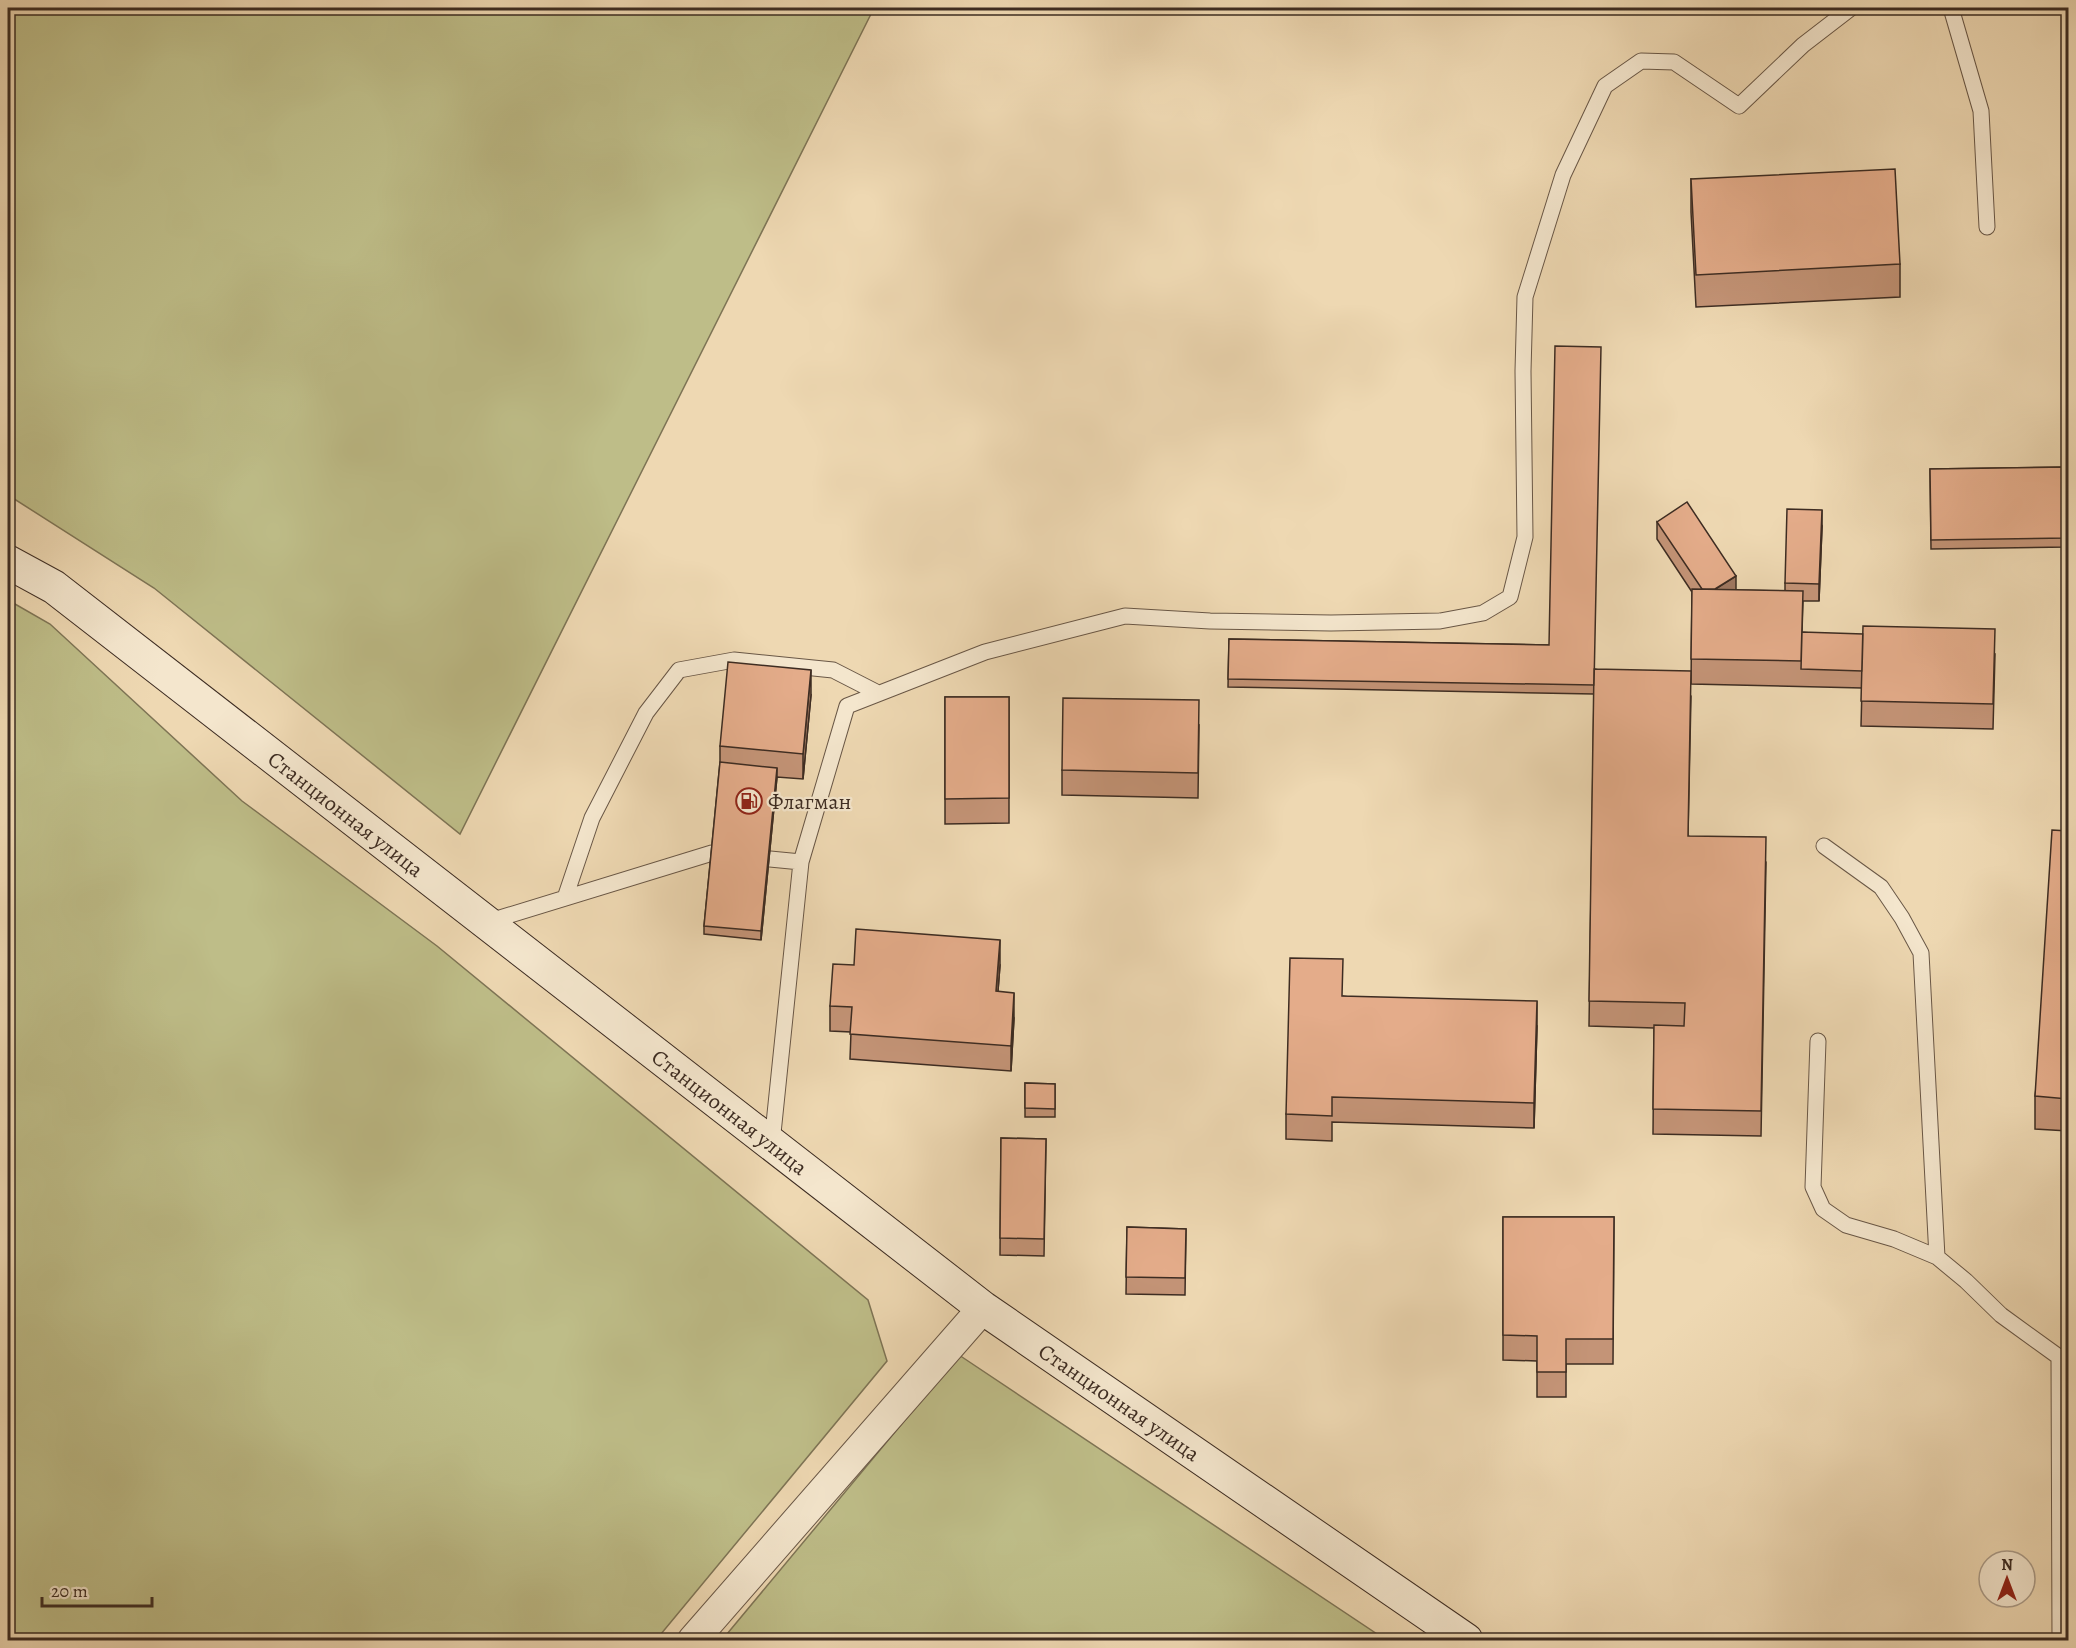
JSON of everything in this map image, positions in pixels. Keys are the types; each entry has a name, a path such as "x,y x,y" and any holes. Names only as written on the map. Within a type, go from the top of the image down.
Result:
{"main road":[{"name":"Станционная улица","path":"8,562 54,587 983,1308 1466,1641"}],"street":[{"path":"693,1641 983,1308"}],"lane":[{"path":"772,1143 801,862 847,706 985,652 1125,616 1331,623 1440,621 1482,613 1510,597 1525,537 1522,371 1525,297 1563,175 1605,86 1641,61 1674,62 1739,106 1803,45 1851,8"},
{"path":"1951,8 1981,111 1987,227"},
{"path":"565,898 592,818 646,713 679,670 734,660 833,670 878,693"},
{"path":"1824,846 1881,887 1902,918 1921,953 1937,1257"},
{"path":"487,922 712,853"},
{"path":"770,859 801,862"},
{"path":"1818,1041 1813,1187 1823,1209 1846,1225 1894,1239 1937,1257 2001,1315 2064,1357 2060,1641"}],"shaded area":[{"path":"8,8 874,8 460,834 154,588 8,495"},
{"path":"8,600 50,624 242,801 437,946 868,1300 887,1361 656,1640 8,1640"},
{"path":"959,1355 1386,1640 722,1640"}],"building":[{"path":"1895,169 1900,264 1696,275 1691,179"},
{"path":"1555,346 1601,347 1594,685 1228,679 1229,639 1549,645"},
{"path":"2068,467 2068,538 1931,540 1930,469"},
{"path":"1687,502 1736,576 1715,589 1702,589 1657,522"},
{"path":"1787,509 1822,510 1819,584 1785,583"},
{"path":"1692,589 1803,591 1801,661 1691,659"},
{"path":"1863,626 1995,629 1993,704 1861,701"},
{"path":"1802,632 1863,634 1862,671 1801,669"},
{"path":"728,662 811,670 803,754 720,746"},
{"path":"1594,669 1691,671 1688,836 1766,837 1761,1111 1653,1109 1654,1025 1684,1026 1685,1003 1589,1001"},
{"path":"945,697 1009,697 1009,798 945,799"},
{"path":"1063,698 1199,700 1198,773 1062,770"},
{"path":"720,762 777,768 761,931 704,926"},
{"path":"2052,830 2068,831 2068,1099 2035,1096"},
{"path":"856,929 1000,940 996,991 1014,993 1011,1046 850,1034 852,1007 830,1006 833,964 854,965"},
{"path":"1290,958 1343,959 1342,996 1537,1001 1534,1103 1332,1097 1332,1116 1286,1114"},
{"path":"1025,1083 1055,1084 1055,1109 1025,1108"},
{"path":"1001,1138 1046,1139 1044,1239 1000,1238"},
{"path":"1503,1217 1614,1217 1613,1339 1566,1339 1566,1372 1537,1372 1537,1336 1503,1335"},
{"path":"1127,1227 1186,1229 1185,1278 1126,1277"}],"place":[{"name":"Флагман","path":"749,801"}]}
